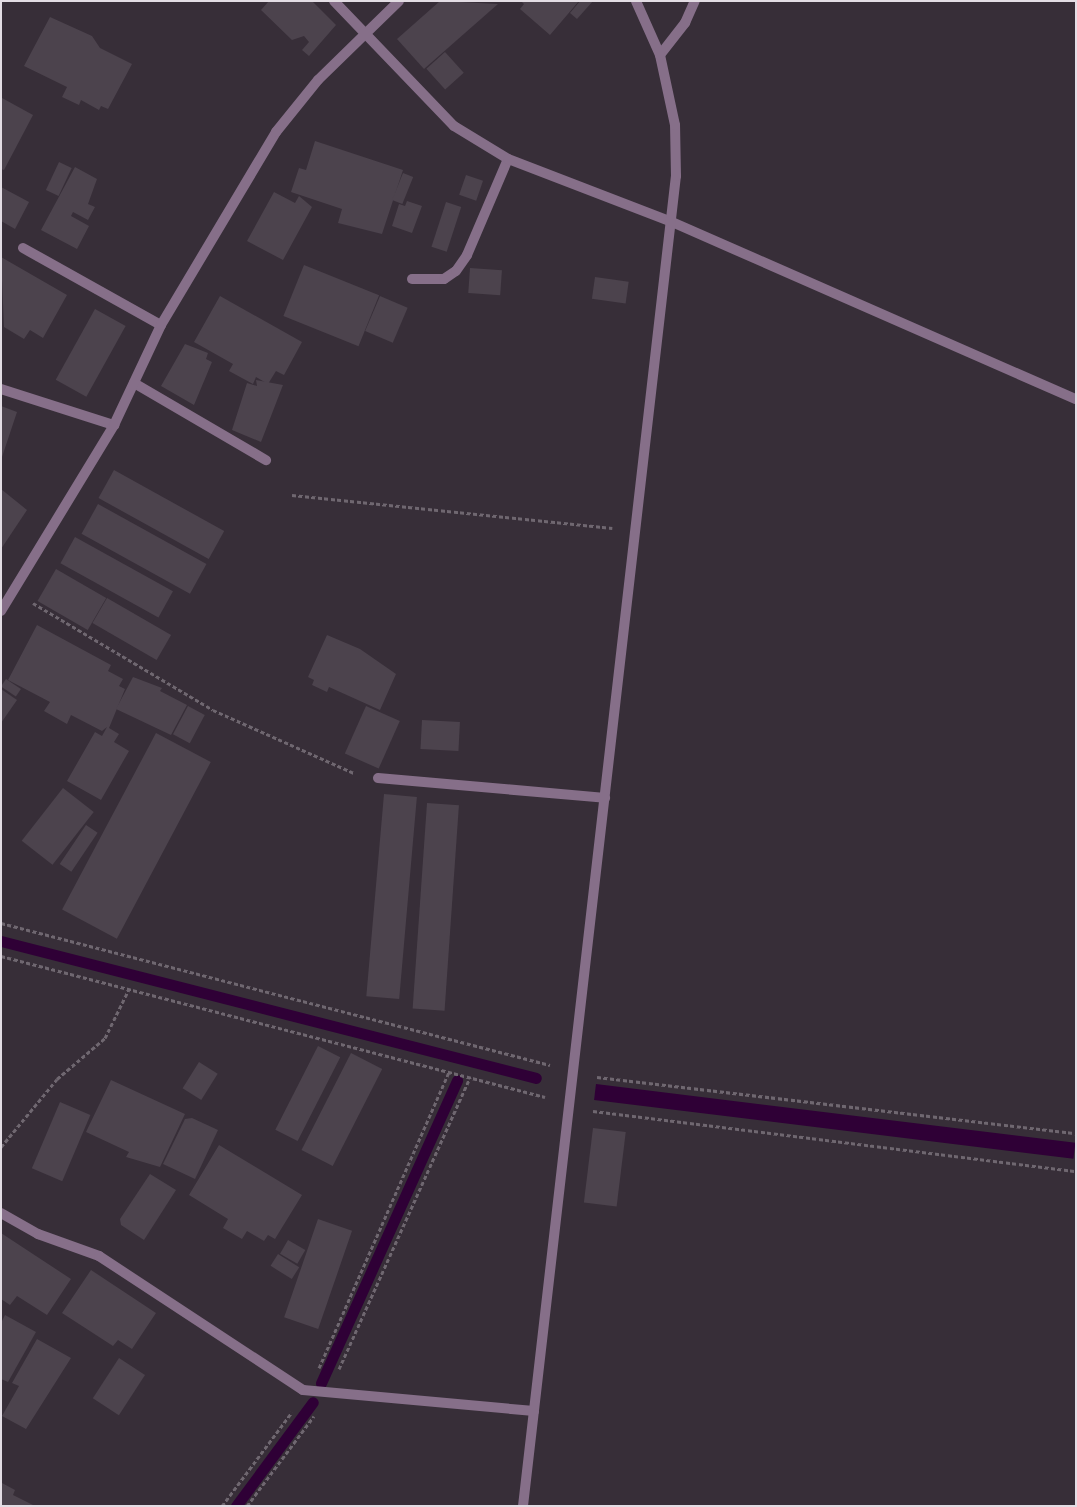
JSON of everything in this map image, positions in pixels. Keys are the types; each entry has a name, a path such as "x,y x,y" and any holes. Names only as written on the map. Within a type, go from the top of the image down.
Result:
{"street":[{"path":"334,1 368,34 454,126 508,159 672,222 1076,399"},
{"path":"1,611 15,593 114,425 161,325 276,132 318,80 368,34 399,1"},
{"path":"523,1506 672,222 675,125 660,55 636,1"},
{"path":"660,55 685,23 694,1"},
{"path":"412,279 444,279 456,271 467,256 508,159"},
{"path":"23,248 161,325"},
{"path":"134,383 266,460"},
{"path":"1,389 114,425"},
{"path":"378,778 605,798"},
{"path":"1,1213 38,1234 99,1256 308,1391 534,1411"}],"path":[{"path":"292,495 636,530"},
{"path":"15,593 213,710 370,780 378,778"},
{"path":"1,923 600,1078 1076,1134"},
{"path":"1,956 470,1077 569,1106 1076,1171"},
{"path":"1,1147 57,1079 105,1038 129,989"},
{"path":"222,1506 308,1391 449,1072"},
{"path":"247,1506 328,1392 470,1077"}],"shaded area":[{"path":"596,1084 1075,1143 1073,1159 594,1100"}],"building":[{"path":"269,1 312,1 336,25 309,56 302,50 309,42 304,36 292,40 261,10"},
{"path":"440,1 498,4 424,69 397,39"},
{"path":"521,1 579,1 550,35 520,9 524,4"},
{"path":"580,1 593,1 577,19 570,13"},
{"path":"50,17 92,36 100,48 132,64 108,109 101,106 99,110 81,100 79,105 62,97 67,87 24,66"},
{"path":"445,52 464,73 445,90 426,69"},
{"path":"2,98 33,115 4,170 1,169"},
{"path":"315,141 403,170 382,234 338,223 342,209 291,192 299,168 306,170"},
{"path":"59,162 72,168 59,196 46,190"},
{"path":"75,167 97,179 88,204 95,207 88,220 73,212 71,216 89,226 77,249 41,230"},
{"path":"403,173 413,177 402,204 392,200"},
{"path":"466,175 483,181 476,201 459,195"},
{"path":"1,187 29,202 15,229 1,221"},
{"path":"274,192 295,203 299,196 312,207 283,260 247,241"},
{"path":"407,201 422,206 412,233 392,226 399,204 405,206"},
{"path":"446,202 461,207 447,252 431,247"},
{"path":"1,257 67,295 43,338 30,330 24,339 4,327"},
{"path":"304,265 379,295 358,346 283,316"},
{"path":"470,268 502,270 500,295 468,293"},
{"path":"595,277 629,282 626,304 592,299"},
{"path":"220,296 302,342 284,375 276,371 268,384 256,377 253,384 229,371 233,364 194,342"},
{"path":"380,296 408,308 393,343 365,331"},
{"path":"95,309 126,326 86,397 56,380"},
{"path":"185,344 208,353 206,359 212,362 194,405 161,386"},
{"path":"256,380 283,385 261,442 232,430 247,383 257,386"},
{"path":"1,406 17,412 2,457 1,457"},
{"path":"114,470 224,531 209,559 98,498"},
{"path":"1,489 27,510 1,549"},
{"path":"98,504 206,564 190,594 82,534"},
{"path":"75,537 173,591 158,618 60,563"},
{"path":"56,569 106,598 88,630 38,601"},
{"path":"107,598 171,635 157,660 92,623"},
{"path":"37,625 111,665 108,671 123,679 119,686 125,689 109,728 119,734 114,742 129,751 101,800 67,781 95,732 102,736 107,727 102,731 71,715 67,724 44,711 50,702 8,680"},
{"path":"327,635 360,649 396,674 380,710 329,687 327,692 312,685 314,680 308,677"},
{"path":"133,677 162,688 160,691 187,705 171,735 116,709"},
{"path":"6,679 21,689 16,697 1,686"},
{"path":"1,689 17,700 1,723"},
{"path":"188,706 205,715 190,743 173,734"},
{"path":"366,706 400,721 379,769 345,754"},
{"path":"422,720 460,722 458,751 420,749"},
{"path":"156,733 211,762 117,939 62,910"},
{"path":"63,788 94,812 52,865 22,841"},
{"path":"384,794 417,797 399,999 366,996"},
{"path":"427,803 459,805 445,1011 413,1008"},
{"path":"86,825 98,833 71,872 60,864"},
{"path":"318,1046 340,1057 298,1141 275,1130"},
{"path":"351,1053 382,1069 333,1166 302,1150"},
{"path":"199,1062 218,1074 201,1100 183,1088"},
{"path":"111,1080 185,1114 160,1167 126,1157 129,1152 86,1132"},
{"path":"60,1102 90,1115 62,1181 32,1168"},
{"path":"192,1118 218,1130 195,1179 163,1164 185,1119"},
{"path":"593,1128 626,1132 617,1206 584,1202"},
{"path":"219,1145 302,1195 275,1239 268,1235 264,1241 247,1231 242,1239 223,1228 228,1219 189,1195"},
{"path":"150,1174 176,1190 144,1240 121,1225 120,1219"},
{"path":"318,1219 352,1231 318,1329 284,1317"},
{"path":"1,1233 71,1279 47,1315 17,1296 10,1305 1,1299"},
{"path":"288,1240 305,1250 297,1264 280,1254"},
{"path":"278,1254 299,1267 292,1279 271,1266"},
{"path":"91,1270 156,1313 132,1349 118,1340 113,1346 62,1313"},
{"path":"5,1315 36,1332 8,1382 1,1379 1,1323"},
{"path":"37,1339 71,1358 26,1429 2,1416 19,1386 12,1383"},
{"path":"119,1358 145,1375 119,1415 93,1398"},
{"path":"2,1483 15,1490 13,1495 35,1506 1,1506"}],"waterway":[{"path":"1,941 536,1078"},
{"path":"321,1383 457,1080"},
{"path":"236,1506 313,1402"}]}
